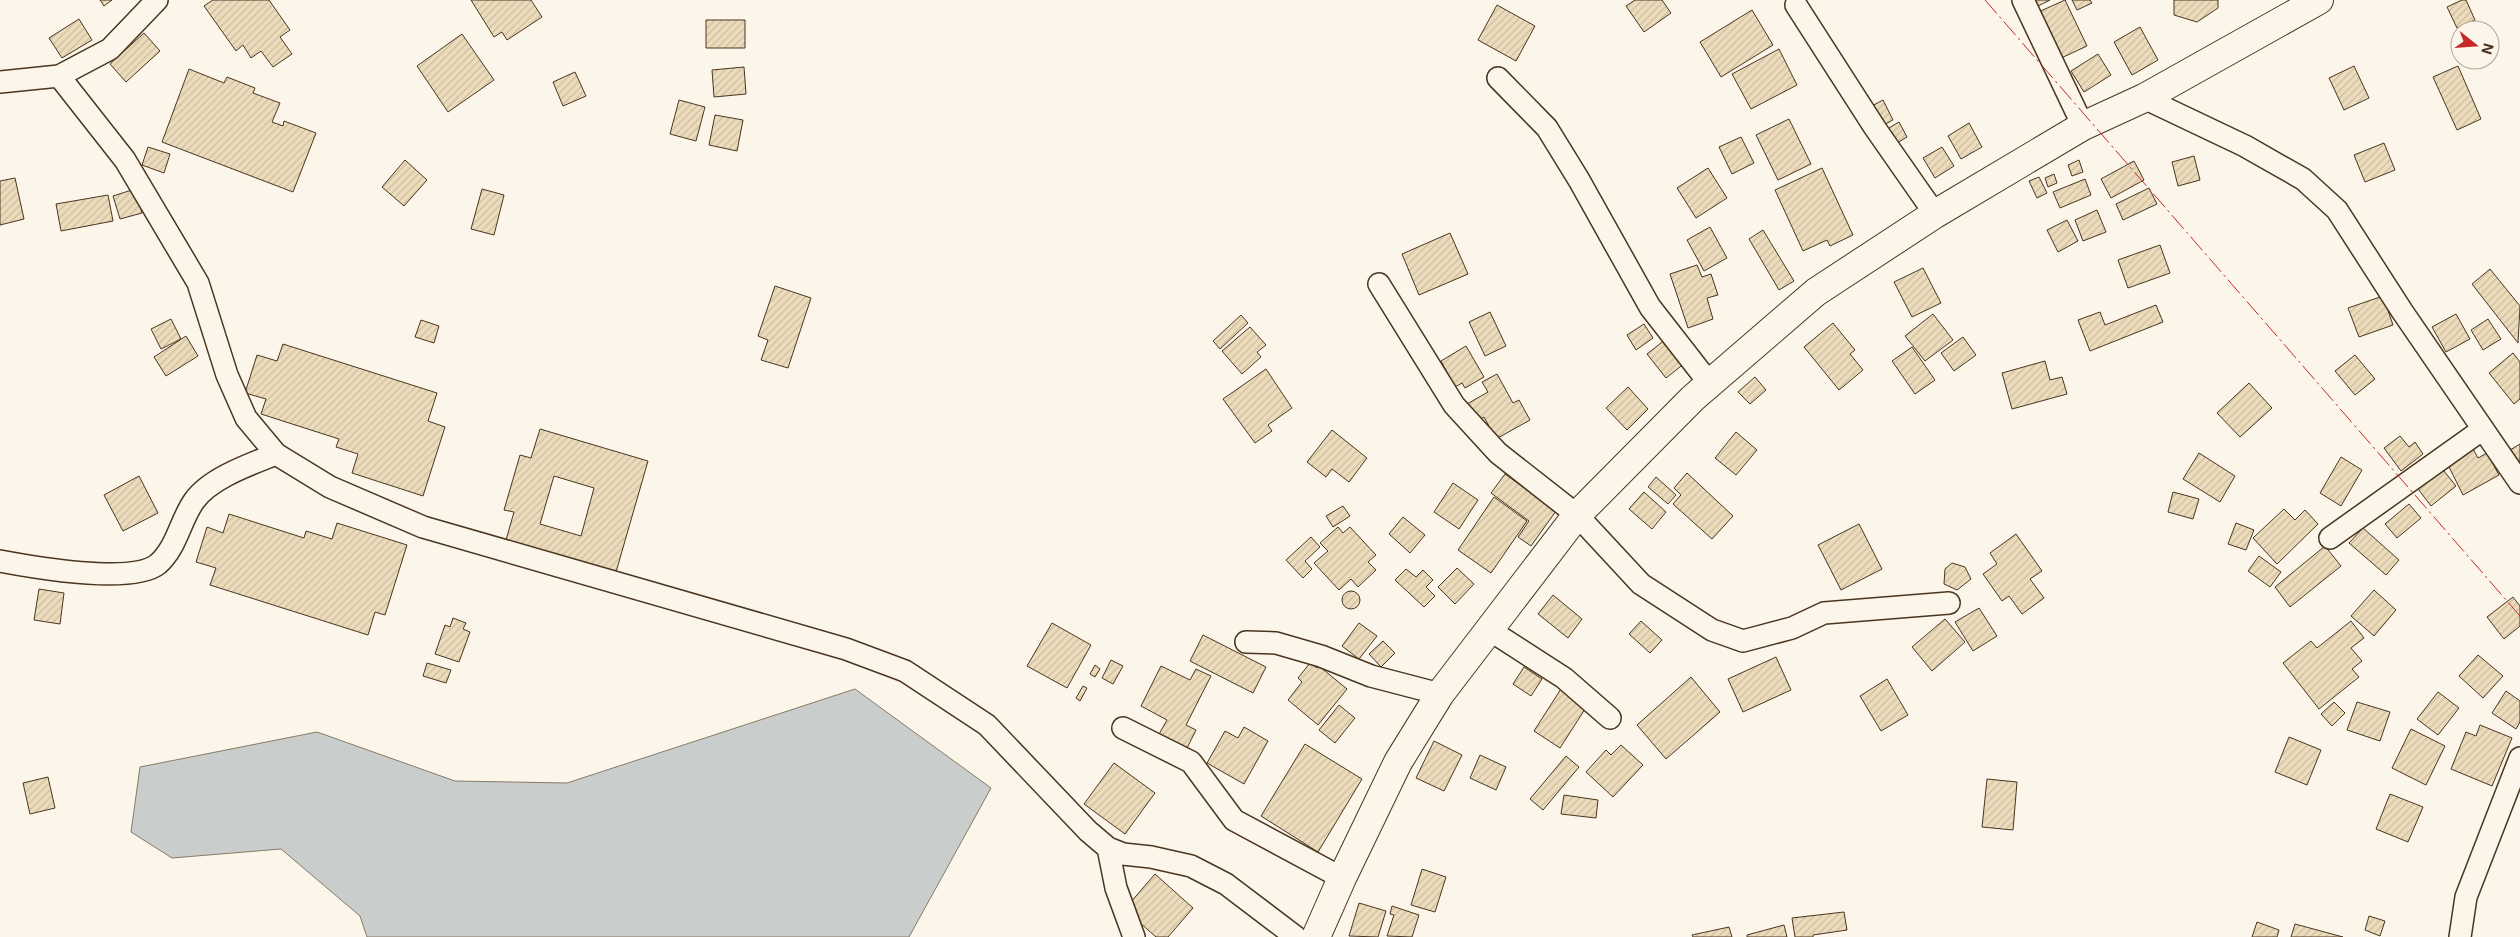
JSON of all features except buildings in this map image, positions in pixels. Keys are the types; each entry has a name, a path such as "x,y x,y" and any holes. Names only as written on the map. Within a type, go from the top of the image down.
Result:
{"main road":[{"path":"1316,937 1398,762 1440,694 1577,515 1710,384 1816,292 1935,214 2084,126 2144,98 2319,0"}],"street":[{"path":"0,82 59,76 110,49 158,0"},
{"path":"2023,0 2084,126"},
{"path":"1796,5 1875,128 1935,214"},
{"path":"59,76 125,160 198,283 227,375 246,418 276,454 330,487 424,527 846,649 905,671 987,725 1088,831 1108,848 1123,854 1151,857 1191,866 1226,884 1296,937"},
{"path":"1498,78 1547,128 1579,180 1650,307 1710,384"},
{"path":"2144,98 2245,146 2303,178 2337,210 2402,311 2520,483"},
{"path":"1379,284 1454,405 1498,453 1577,515 1641,584 1712,630 1743,641 1792,628 1824,613 1949,603"},
{"path":"2330,538 2483,429"},
{"path":"0,561 90,574 138,573 157,565 169,552 194,501 211,486 237,470 276,454"},
{"path":"1488,630 1564,678 1610,718"},
{"path":"1246,642 1276,643 1321,656 1371,676 1440,694"},
{"path":"1123,728 1191,762 1234,820 1342,878"},
{"path":"2460,937 2466,897 2520,758"},
{"path":"1108,848 1116,888 1134,937"}],"shaded area":[{"path":"855,689 991,788 909,937 367,937 360,916 281,849 172,858 131,832 140,767 317,732 455,781 567,783"}],"power":[{"path":"1985,0 2520,616"}]}
